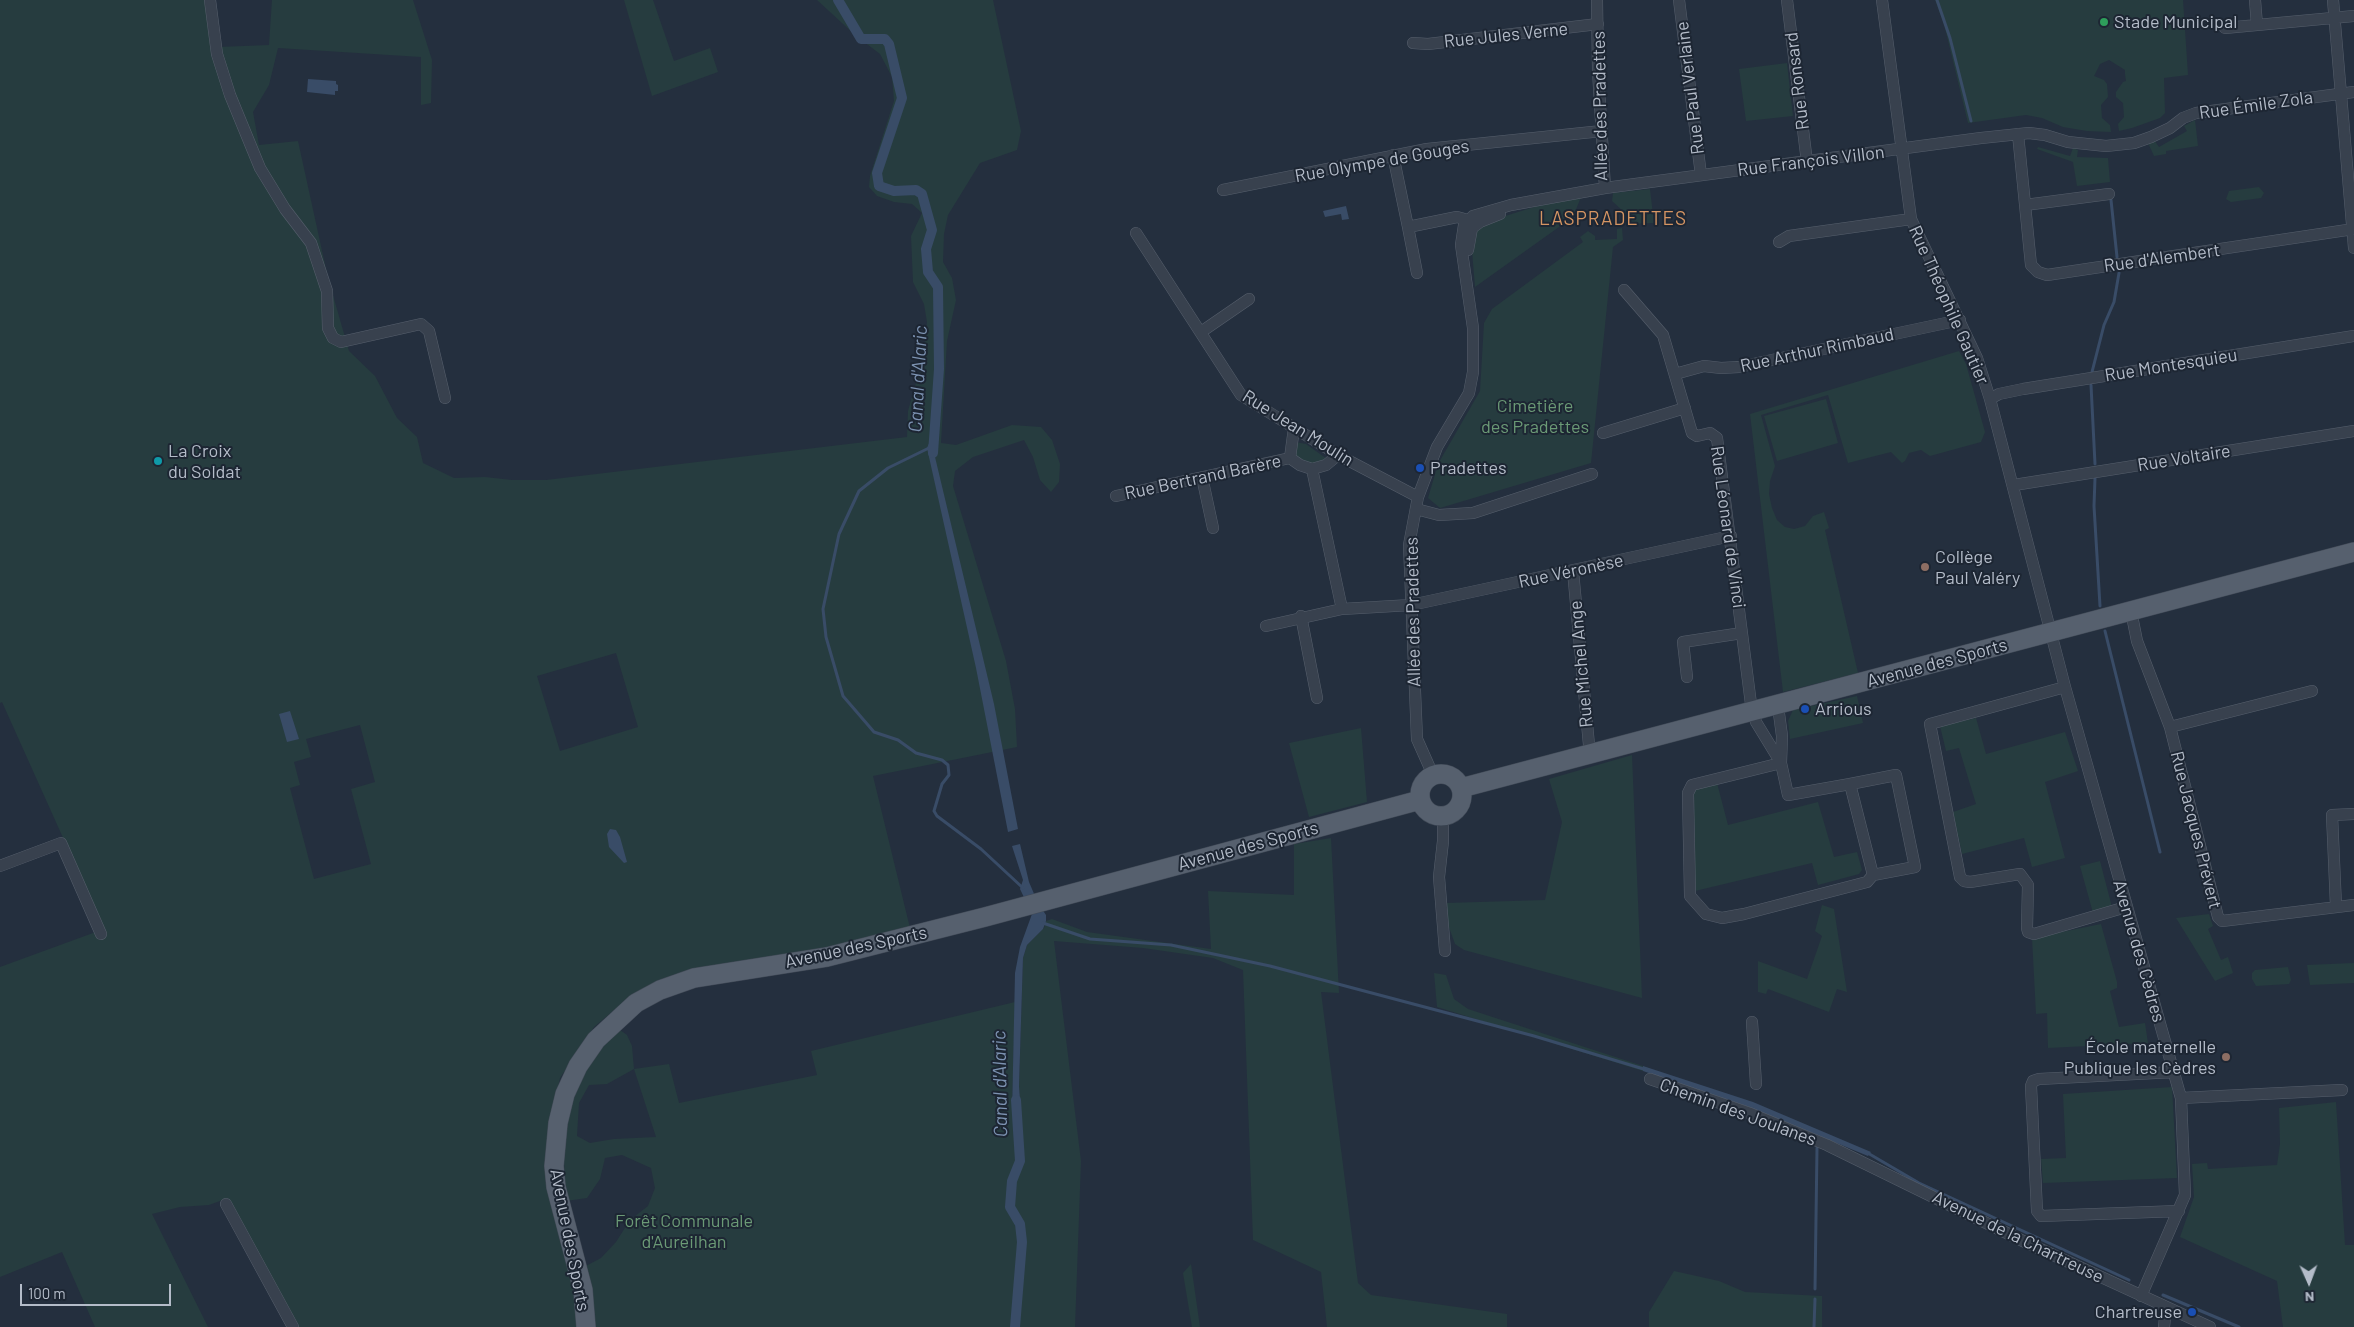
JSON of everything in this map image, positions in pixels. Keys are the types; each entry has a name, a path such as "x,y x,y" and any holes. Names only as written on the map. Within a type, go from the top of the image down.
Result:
{"main road":[{"name":"Avenue des Sports","path":"1462,788 1753,713 2354,552"},
{"path":"1448,775 1455,779 1462,788 1462,801 1459,807 1449,815 1443,816 1426,810 1420,800 1424,783 1434,776 1448,775"},
{"name":"Avenue des Sports","path":"586,1327 583,1290 556,1188 555,1150 565,1094 578,1066 596,1040 636,1004 660,990 694,978 827,956 1020,907 1420,800"}],"street":[{"path":"210,0 217,54 230,95 260,168 285,209 311,243 327,291 328,328 333,338 340,342 422,324 430,331 445,398"},
{"name":"Allée des Pradettes","path":"1434,776 1417,739 1409,545 1417,503 1437,447 1469,393 1473,372 1473,328 1468,286 1470,223 1534,202 1604,188 1598,0"},
{"name":"Rue Paul Verlaine","path":"1679,0 1701,175"},
{"name":"Rue Ronsard","path":"1788,0 1807,162"},
{"name":"Rue Théophile Gautier","path":"1882,0 1900,150 1911,219 1977,358 2014,485 2051,634"},
{"path":"2255,0 2257,25"},
{"path":"2333,0 2354,248"},
{"path":"2225,28 2354,16"},
{"name":"Rue Jules Verne","path":"1413,42 1428,44 1598,24"},
{"name":"Rue Émile Zola","path":"2018,134 2045,135 2068,142 2116,146 2151,137 2170,128 2183,118 2196,113 2354,92"},
{"name":"Rue Olympe de Gouges","path":"1223,190 1427,149 1602,131"},
{"name":"Rue François Villon","path":"1604,188 2018,134"},
{"name":"Rue d'Alembert","path":"2018,134 2031,265 2038,272 2047,275 2353,229"},
{"path":"1393,155 1417,273"},
{"path":"2025,206 2109,194"},
{"path":"1408,227 1458,217 1470,223"},
{"path":"1779,242 1789,236 1911,219"},
{"name":"Rue Jean Moulin","path":"1136,233 1240,395 1439,515 1473,513 1592,474"},
{"name":"Rue Léonard de Vinci","path":"1624,290 1663,335 1692,433 1697,436 1710,433 1717,438 1753,713 1756,722 1780,763"},
{"path":"1201,332 1249,300"},
{"name":"Rue Arthur Rimbaud","path":"1675,374 1704,366 1721,368 1739,366 1960,320"},
{"name":"Rue Montesquieu","path":"1990,399 1999,394 2023,389 2354,336"},
{"path":"1603,433 1685,408"},
{"name":"Rue Bertrand Barère","path":"1290,458 1294,428"},
{"name":"Rue Voltaire","path":"2014,485 2354,431"},
{"path":"1338,455 1326,465 1312,469 1342,609"},
{"name":"Rue Bertrand Barère","path":"1116,496 1290,458 1300,465 1312,469"},
{"path":"1202,477 1213,528"},
{"name":"Rue Véronèse","path":"1266,626 1301,616 1342,609 1411,605 1731,536"},
{"name":"Rue Michel Ange","path":"1574,571 1590,756"},
{"name":"Rue Jacques Prévert","path":"2131,612 2137,641 2170,727 2218,917 2222,921 2354,905"},
{"path":"1301,616 1317,698"},
{"path":"1687,677 1683,642 1742,633"},
{"name":"Avenue des Cèdres","path":"2051,634 2181,1098 2185,1195 2141,1296"},
{"path":"2065,687 1930,724 1960,877 1964,881 1970,882 2020,874 2028,885 2026,928 2028,932 2034,934 2126,907"},
{"path":"2170,727 2312,691"},
{"path":"1778,706 1782,736 1780,763 1788,795 1896,775 1915,867 1873,875 1867,882 1744,914 1722,918 1706,914 1690,896 1688,793 1692,786 1780,763"},
{"path":"1850,784 1873,875"},
{"path":"2336,906 2332,815 2354,814"},
{"path":"1443,816 1443,841 1439,877 1445,951"},
{"path":"0,866 61,843 101,934"},
{"path":"1752,1022 1756,1084"},
{"path":"2175,1072 2039,1079 2033,1081 2031,1086 2037,1211 2041,1216 2179,1211"},
{"name":"Chemin des Joulanes","path":"1650,1079 1752,1114 1827,1145"},
{"path":"2181,1098 2342,1090"},
{"name":"Avenue de la Chartreuse","path":"1827,1145 2166,1308 2210,1327"},
{"path":"226,1204 293,1327"},
{"path":"2164,1327 2166,1308"}],"green space":[{"path":"0,0 213,0 218,47 269,45 272,0 413,0 432,60 431,103 421,105 421,57 278,48 269,85 253,112 259,145 298,141 328,278 349,351 375,376 397,418 417,437 423,463 454,478 485,477 512,480 546,480 907,437 908,411 924,354 927,322 924,304 913,282 911,236 922,213 912,204 894,202 877,196 869,187 870,176 894,101 892,77 880,54 855,35 817,0 993,0 1021,131 1017,150 980,163 948,215 944,234 943,262 952,278 956,300 947,341 941,443 956,445 1012,425 1041,427 1052,440 1060,464 1059,482 1051,492 1040,480 1033,457 1024,440 973,457 955,471 953,486 1006,661 1015,709 1017,747 873,776 910,928 814,950 618,1007 594,1027 560,1078 550,1124 574,1273 577,1327 298,1327 228,1198 209,1205 180,1207 152,1214 208,1327 95,1327 62,1252 0,1277 0,967 104,929 2,702 0,703","holes":["616,653 638,727 560,751 537,676","360,725 375,782 351,789 371,864 314,879 290,788 300,785 294,762 311,757 306,739"]},
{"path":"624,0 653,0 674,61 710,48 718,72 652,96"},
{"path":"1935,0 2183,0 2188,75 2164,78 2165,113 2160,118 2119,131 2118,124 2124,117 2123,103 2116,97 2116,92 2123,82 2126,81 2125,70 2109,60 2100,64 2094,76 2104,80 2107,84 2108,97 2101,105 2102,118 2110,125 2111,132 2063,127 2042,118 2026,115 1968,123 1944,24"},
{"path":"1787,63 1793,116 1746,121 1739,69"},
{"path":"2195,120 2198,146 2166,151 2166,154 2154,156 2148,143 2154,140 2159,147 2187,131 2184,126"},
{"path":"2038,147 2070,156 2073,148 2078,150 2077,157 2108,158 2110,182 2077,186 2073,162 2037,149"},
{"path":"2259,187 2264,193 2261,198 2231,202 2226,199 2229,191"},
{"path":"1650,189 1654,223 1625,224 1624,212 1612,201 1613,193"},
{"path":"1581,197 1573,217 1475,287 1471,239 1483,223 1534,207"},
{"name":"Cimetière des Pradettes","path":"1622,228 1623,240 1613,247 1591,463 1440,508 1428,498 1438,464 1480,391 1484,323 1492,309 1583,242 1580,237 1588,231 1595,236 1595,240 1617,239 1617,229"},
{"path":"1959,351 1966,364 1985,432 1981,442 1930,456 1921,450 1909,453 1902,463 1891,452 1848,463 1828,395 1761,415 1775,466 1770,481 1769,494 1777,520 1785,527 1794,529 1805,526 1813,516 1824,512 1829,528 1825,530 1858,673 1783,692 1750,414"},
{"path":"1826,399 1838,443 1777,461 1764,416"},
{"path":"1295,442 1306,444 1327,459 1306,465 1296,456"},
{"path":"1857,696 1863,723 1790,739 1788,721 1793,710"},
{"path":"1976,718 1986,754 2065,732 2078,771 2045,782 2065,858 2032,867 2024,838 1962,854 1953,812 1976,804 1959,748 1946,751 1940,726"},
{"path":"1361,728 1367,802 1309,817 1289,743"},
{"path":"1632,755 1642,998 1464,950 1455,944 1446,919 1446,903 1545,900 1562,822 1549,779"},
{"path":"1717,783 1728,825 1818,802 1834,857 1857,852 1862,870 1859,874 1818,885 1812,863 1695,891 1694,791 1699,787"},
{"name":"Forêt Communale d'Aureilhan","path":"1331,838 1339,993 1321,992 1358,1283 1371,1295 1507,1314 1507,1327 1327,1327 1321,1272 1253,1240 1243,970 1213,958 1143,948 1054,941 1081,1161 1075,1327 589,1327 584,1267 601,1258 616,1242 630,1220 648,1206 655,1188 651,1168 622,1155 605,1158 600,1179 587,1198 566,1201 563,1140 568,1103 600,1043 620,1030 627,1035 632,1046 634,1069 669,1064 679,1103 817,1075 811,1051 1015,1002 1012,1114 1021,1113 1019,1086 1023,958 1027,945 1044,928 1046,921 1052,919 1087,932 1211,949 1208,891 1294,895 1294,844","holes":["634,1069 656,1137 614,1139 590,1143 577,1136 579,1103 589,1085 607,1084"]},
{"path":"2100,861 2112,907 2093,913 2080,866"},
{"path":"1822,905 1834,909 1847,992 1837,989 1829,1012 1768,989 1766,994 1758,992 1758,961 1807,979 1822,936 1815,931"},
{"path":"2209,914 2213,926 2208,929 2221,960 2228,957 2233,973 2215,981 2176,918"},
{"path":"2101,924 2117,982 2117,988 2110,991 2119,1027 2145,1023 2148,1043 2048,1048 2047,1013 2036,1014 2032,938"},
{"path":"2354,963 2354,983 2310,985 2307,965"},
{"path":"2288,967 2291,980 2289,984 2256,986 2252,979 2252,973 2255,970"},
{"path":"1434,973 1446,975 1454,999 1468,1009 1643,1066 1643,1071 1437,1007"},
{"path":"2172,1087 2177,1178 2043,1183 2041,1159 2066,1158 2063,1094"},
{"path":"2336,1102 2345,1245 2354,1245 2354,1327 2283,1327 2277,1281 2180,1237 2194,1197 2192,1164 2207,1163 2208,1169 2277,1165 2280,1144 2279,1108"},
{"path":"1191,1264 1200,1327 1192,1327 1183,1273"},
{"path":"1674,1271 1719,1281 1745,1292 1822,1296 1822,1327 1649,1327 1649,1312"}],"water":[{"path":"308,79 336,81 338,91 335,91 335,95 307,92"},
{"path":"1346,206 1349,219 1342,220 1341,214 1325,217 1323,211"},
{"path":"930,441 936,444 935,457 994,704 1018,829 1008,832 976,668 927,448"},
{"path":"290,711 299,739 287,742 279,714"},
{"path":"610,829 616,830 620,837 627,862 624,863 609,847 607,834"},
{"path":"1020,844 1029,882 1038,903 1046,915 1046,921 1043,929 1027,945 1023,958 1019,1086 1021,1113 1012,1114 1015,973 1020,947 1032,914 1020,889 1023,880 1012,846"},
{"path":"1643,1066 1753,1102 1871,1152 1868,1156 1749,1107 1643,1071"}],"waterway":[{"name":"Canal d'Alaric","path":"838,0 861,39 885,39 889,44 902,98 877,173 879,186 894,191 916,190 922,194 932,230 926,249 928,272 938,287 939,369 933,453"},
{"path":"1937,0 1950,38 1971,121"},
{"path":"2111,200 2117,257"},
{"path":"2092,372 2104,325 2114,302 2119,273"},
{"path":"2091,385 2095,464"},
{"path":"931,447 888,468 859,491 839,534 823,609 826,637 843,696 874,732 898,740 916,753 942,760 948,765 949,775 942,784 934,811 937,816 981,849 1023,888"},
{"path":"2095,478 2094,506 2100,606"},
{"path":"2105,631 2160,852"},
{"path":"1043,923 1090,939 1171,945 1270,966 1534,1036 1647,1070"},
{"name":"Canal d'Alaric","path":"1015,1327 1022,1242 1020,1224 1010,1207 1012,1181 1020,1161 1016,1100"},
{"path":"1815,1289 1817,1148"},
{"path":"1866,1152 1919,1183 2129,1280"},
{"path":"2163,1295 2239,1327"},
{"path":"1814,1327 1815,1299"}],"place":[{"name":"Stade Municipal","path":"2104,22"},
{"name":"La Croix du Soldat","path":"158,461"},
{"name":"Pradettes","path":"1420,468"},
{"name":"Collège Paul Valéry","path":"1925,567"},
{"name":"Arrious","path":"1805,709"},
{"name":"École maternelle Publique les Cèdres","path":"2226,1057"},
{"name":"Chartreuse","path":"2192,1312"}],"district":[{"name":"LASPRADETTES","path":"1613,219"}]}
